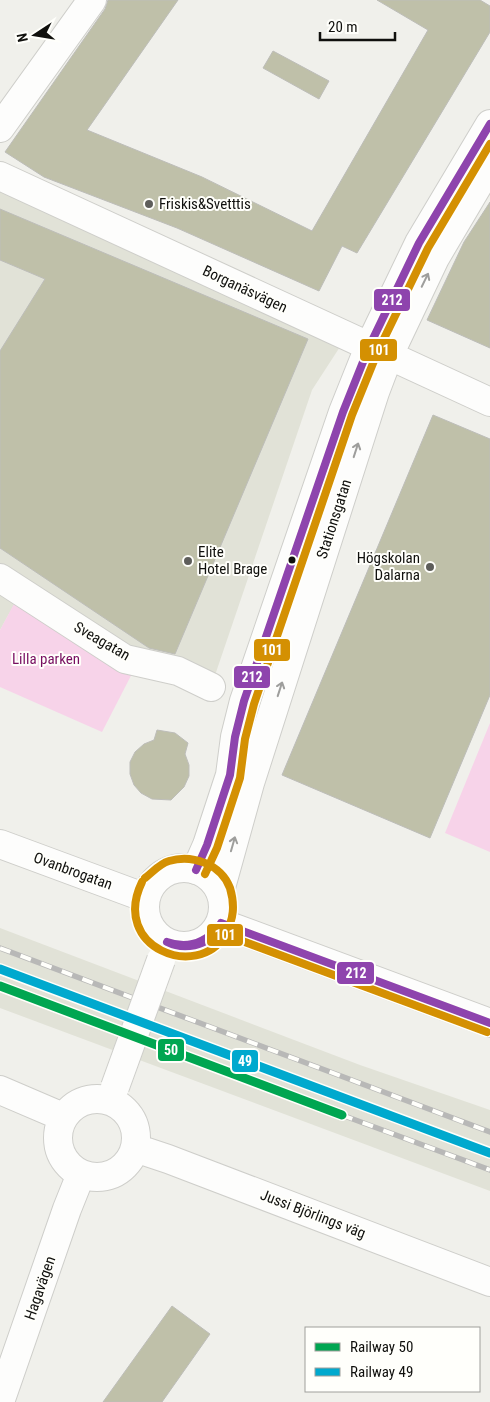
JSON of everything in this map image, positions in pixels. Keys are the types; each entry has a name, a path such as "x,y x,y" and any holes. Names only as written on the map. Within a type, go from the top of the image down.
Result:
{"street":[{"path":"0,128 92,0"},
{"name":"Stationsgatan","path":"220,891 250,783 375,392 379,351 419,243 490,124"},
{"name":"Stationsgatan","path":"196,870 207,846 230,775 235,737 248,692 337,430 379,351 490,165"},
{"name":"Borganäsvägen","path":"0,176 490,402"},
{"name":"Sveagatan","path":"0,578 126,659 178,671 211,687"},
{"name":"Ovanbrogatan","path":"0,844 146,898"},
{"path":"113,1094 164,952 148,924 145,911 146,898 151,886 159,876 171,870 184,868 206,874 220,891 223,907 220,923 214,934 198,944 164,952"},
{"path":"220,923 490,1023"},
{"path":"0,1090 63,1117"},
{"path":"113,1094 135,1125 137,1137 130,1161 120,1170 108,1176 94,1177 81,1174 70,1166 62,1156 58,1143 58,1129 63,1117 72,1107 84,1100 113,1094"},
{"name":"Jussi Björlings väg","path":"135,1148 490,1282"},
{"name":"Hagavägen","path":"0,1402 66,1209 81,1174"}],"shaded area":[{"path":"0,176 347,336 312,390 211,687 21,592 0,630"},
{"path":"0,928 360,1065 490,1110 490,1191 0,1008"}],"green space":[{"name":"Lilla parken","path":"21,591 137,664 102,732 0,687 0,630"},
{"path":"490,723 490,852 445,833"}],"building":[{"path":"108,0 178,0 87,130 202,177 312,231 428,30 377,0 480,0 490,6 490,32 357,253 342,246 319,291 177,228 44,177 5,152 105,9"},
{"path":"273,51 329,81 319,99 263,68"},
{"path":"490,202 490,348 427,320 464,242"},
{"path":"0,209 308,339 175,654 149,648 0,548 0,351 45,279 0,260"},
{"name":"Högskolan Dalarna","path":"433,415 490,439 490,695 430,838 282,775"},
{"path":"157,730 175,733 188,743 185,754 189,765 189,776 184,787 171,800 152,799 141,793 134,785 130,774 130,762 135,752 144,744 154,740"},
{"path":"172,1306 210,1334 162,1402 103,1402"}],"railway":[{"path":"0,948 490,1132"},
{"path":"342,1115 490,1170"}],"rail line":[{"name":"49","path":"0,969 490,1153"},
{"name":"50","path":"0,986 342,1115"}],"transit line":[{"name":"212","path":"196,870 207,845 230,775 235,737 244,701 343,412 369,347 419,243 490,124"},
{"name":"101","path":"205,874 217,848 240,778 245,739 254,704 352,415 378,351 428,248 490,144"},
{"name":"101","path":"142,882 135,905 138,925 147,940 161,950 178,956 196,955 212,949 225,935 232,918 232,894 226,880 213,867 196,860 178,859 162,864 145,878"},
{"name":"212","path":"221,923 490,1023"},
{"name":"212","path":"167,942 181,945 194,944 200,942 217,929"},
{"name":"212","path":"167,942 180,946 195,945 208,940 217,929"},
{"name":"101","path":"218,932 487,1032"}],"place":[{"name":"Friskis&Svetttis","path":"149,204"},
{"name":"Elite Hotel Brage","path":"188,561"},
{"name":"Högskolan Dalarna","path":"430,567"}]}
